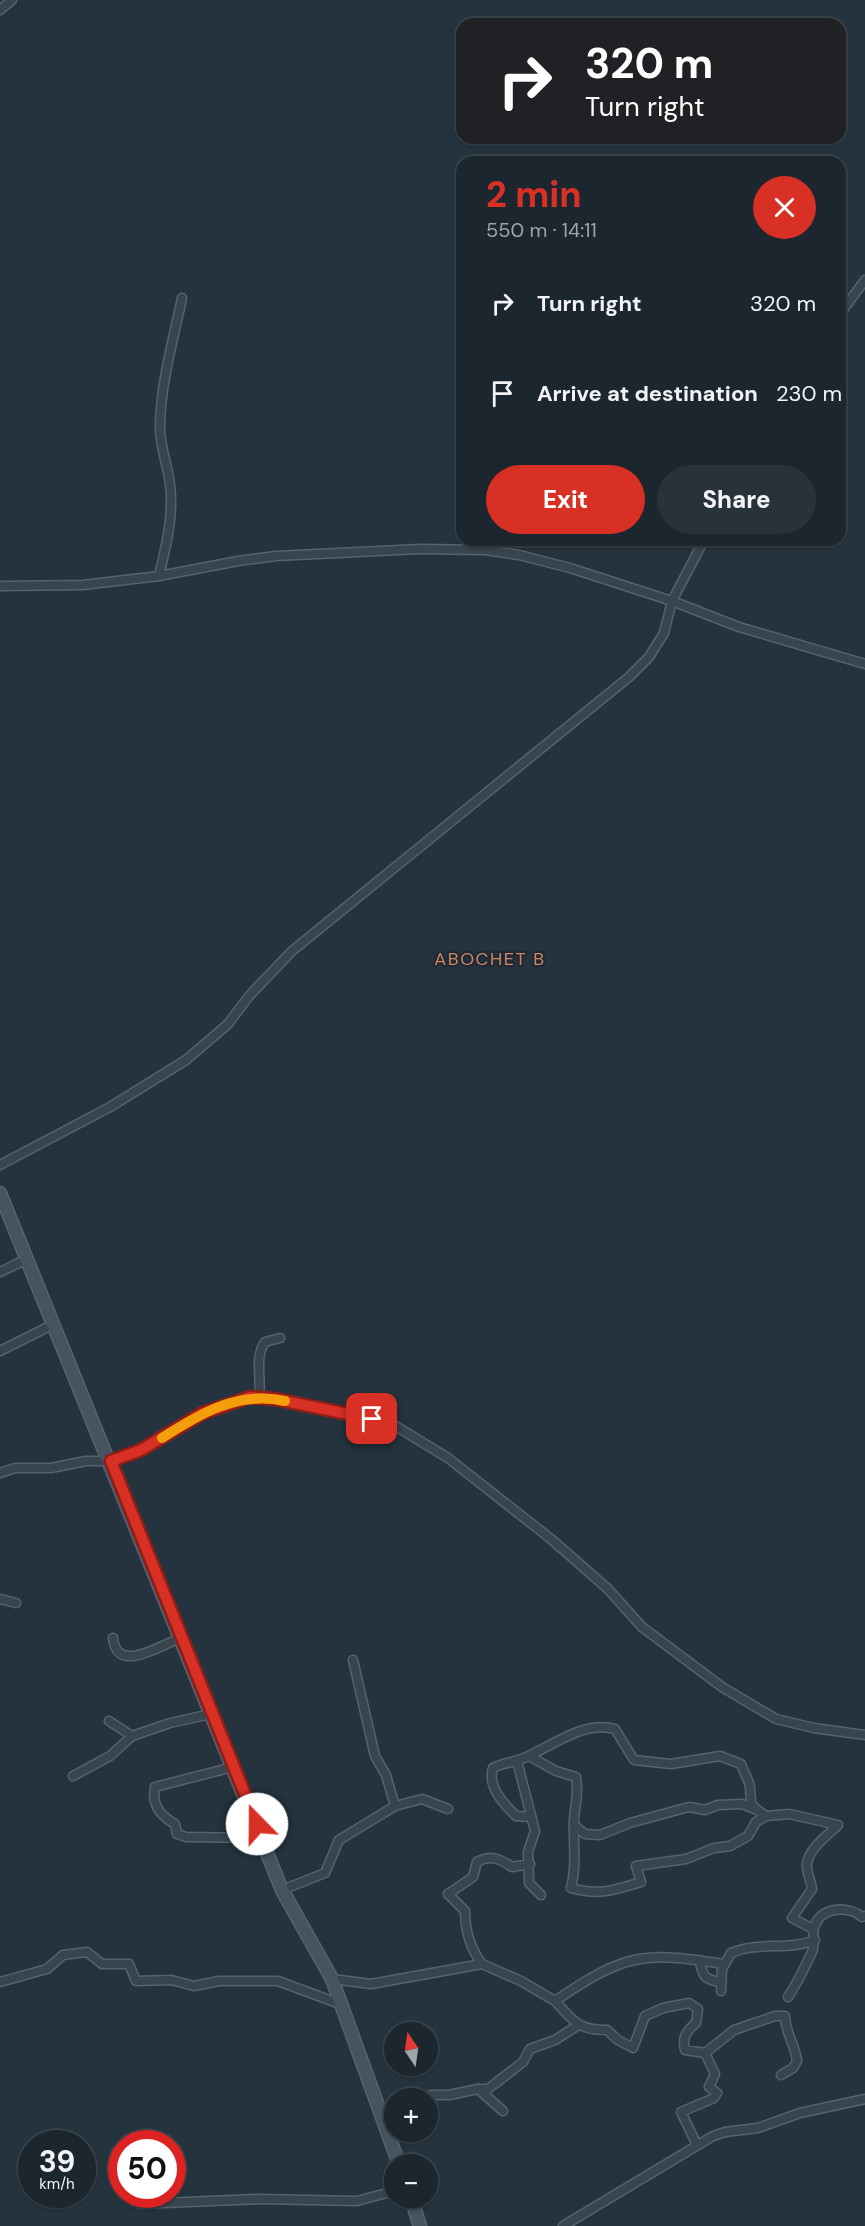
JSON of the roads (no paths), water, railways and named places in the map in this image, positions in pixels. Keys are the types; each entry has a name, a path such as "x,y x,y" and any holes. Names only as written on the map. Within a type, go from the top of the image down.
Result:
{"main road":[{"path":"0,1193 111,1461 282,1890 332,1979 395,2154"},
{"path":"414,2208 420,2226"}],"street":[{"path":"0,10 12,0"},
{"path":"846,306 865,280"},
{"path":"159,576 168,534 171,487 160,429 161,408 166,366 182,298"},
{"path":"0,1165 110,1107 186,1060 211,1040 292,951 376,886 477,798 523,765 628,677 649,657 664,633 672,602 701,546"},
{"path":"0,586 83,585 159,576 276,556 420,549 485,550 519,555 570,568 739,627 865,664"},
{"path":"0,1272 27,1259"},
{"path":"0,1351 48,1327 53,1321"},
{"path":"259,1398 261,1386 258,1352 265,1342 280,1338"},
{"path":"0,1473 15,1468 51,1468 86,1461 111,1461 141,1450 220,1405 250,1397 389,1422 456,1464 575,1558 642,1626 722,1687 776,1719 814,1728 865,1735"},
{"path":"0,1599 16,1603"},
{"path":"113,1638 114,1647 121,1655 132,1657 181,1638"},
{"path":"354,1660 372,1747 386,1775 395,1806"},
{"path":"73,1776 110,1756 132,1736 170,1723 211,1714"},
{"path":"109,1720 132,1736"},
{"path":"531,1817 516,1816 496,1793 491,1777 495,1766 518,1761 563,1738 601,1725 615,1729 634,1760 671,1764 720,1756 741,1764 750,1786 748,1798 756,1809"},
{"path":"529,1756 556,1771 576,1777 579,1793 574,1825 575,1873 571,1888 601,1894 641,1882 636,1866 686,1859 714,1848 730,1846 748,1836 756,1822 766,1816 789,1814 838,1825 819,1843 807,1864 812,1888 792,1918 813,1929"},
{"path":"518,1761 535,1831 528,1852 529,1883 541,1895"},
{"path":"233,1767 155,1787 156,1805 167,1819 176,1824 177,1834 186,1837 262,1838"},
{"path":"282,1890 325,1873 339,1840 395,1806 422,1799 448,1809"},
{"path":"574,1825 585,1834 600,1835 630,1823 689,1807 705,1810 718,1805 742,1804 766,1816"},
{"path":"530,1863 512,1867 496,1857 483,1859 477,1862 473,1877 448,1894 465,1911 465,1929 471,1940 471,1950 482,1964 522,1981 555,2001 577,2026 590,2030 607,2030 618,2040 633,2048 645,2016 663,2008 689,2003 698,2009 696,2023 687,2029 682,2041 685,2050 705,2054"},
{"path":"788,1997 803,1972 815,1940 813,1929 822,1915 832,1911 854,1910 862,1917 865,1916"},
{"path":"700,1961 702,1974 708,1981 721,1986 724,1965 731,1953 759,1945 805,1944 815,1940"},
{"path":"0,1982 48,1969 63,1955 87,1952 102,1964 129,1964 136,1981 171,1980 194,1986 219,1981 278,1982 340,2004"},
{"path":"555,2001 603,1970 625,1961 663,1957 724,1965"},
{"path":"332,1979 371,1984 482,1964"},
{"path":"705,2054 734,2030 775,2016 785,2016 785,2031 792,2039 797,2061 793,2068 781,2075"},
{"path":"438,2095 488,2089 523,2062 530,2049 555,2040 577,2026"},
{"path":"697,2145 681,2112 714,2098 717,2093 709,2087 715,2074 705,2054"},
{"path":"478,2089 503,2110"},
{"path":"563,2226 697,2145 725,2132 759,2128 800,2113 865,2099"},
{"path":"186,2202 259,2199 357,2201 384,2194"}],"district":[{"name":"ABOCHET B","path":"490,959"}]}
